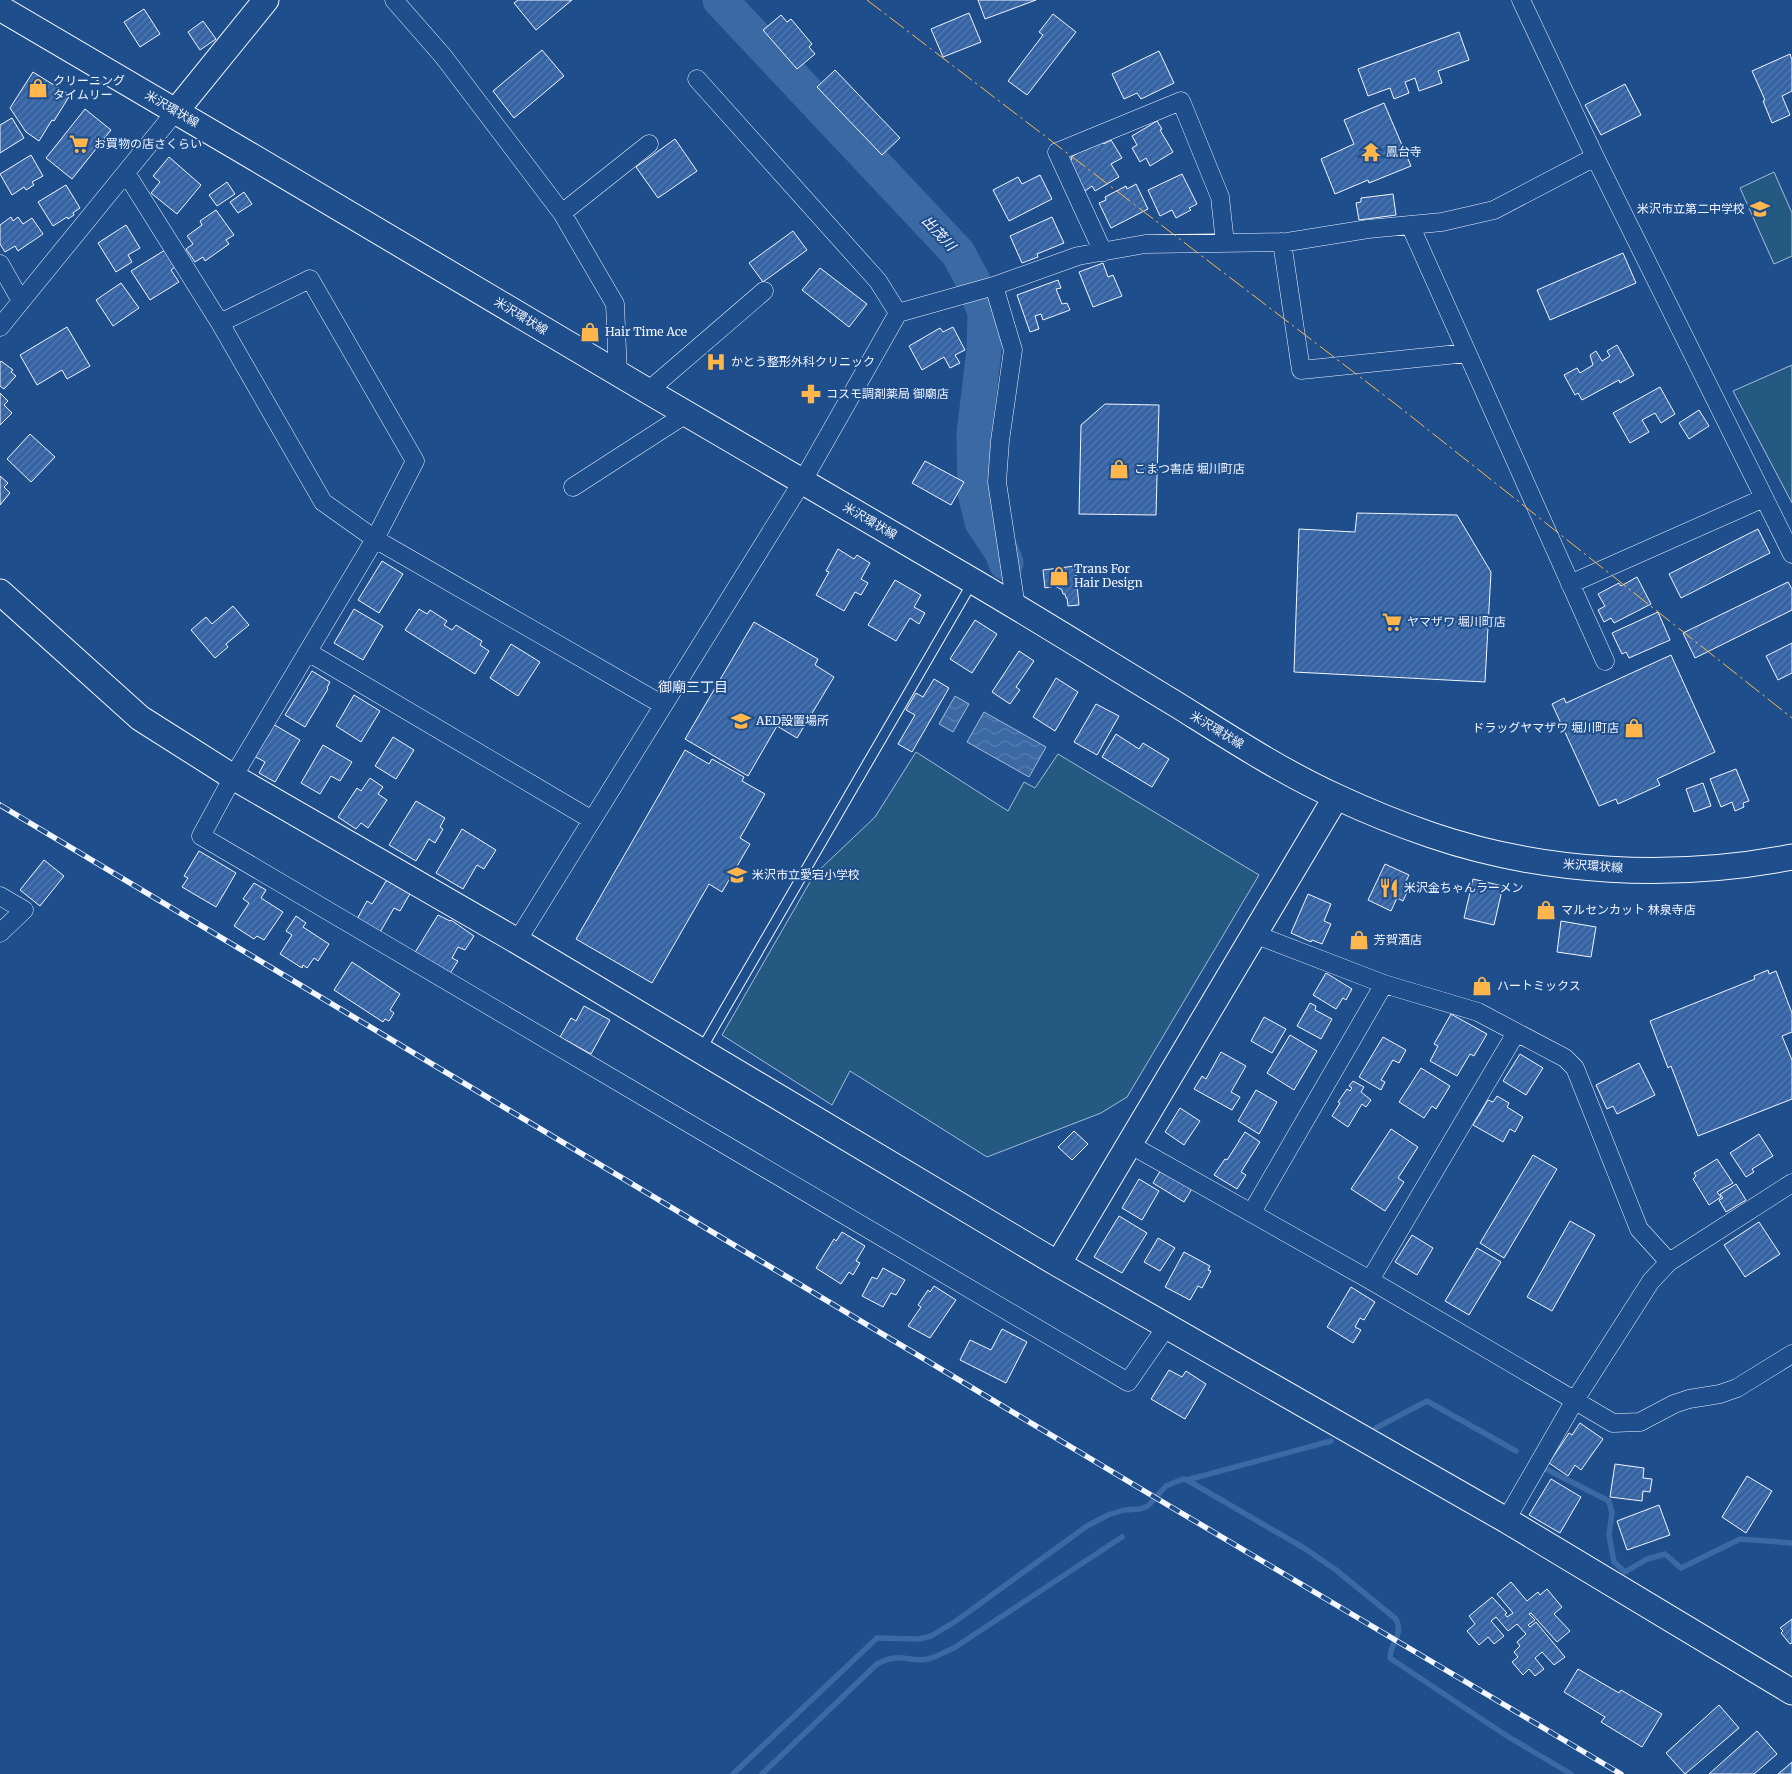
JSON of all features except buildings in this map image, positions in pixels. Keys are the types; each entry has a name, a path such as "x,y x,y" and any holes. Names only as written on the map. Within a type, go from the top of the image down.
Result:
{"street":[{"path":"0,327 266,0"},
{"path":"394,0 443,56 562,213 615,304 618,374"},
{"path":"1521,0 1595,157 1792,554"},
{"name":"米沢環状線","path":"0,8 618,374 973,581 1229,737 1290,773 1336,797 1430,835 1507,855 1554,863 1595,868 1682,869 1727,866 1792,857"},
{"path":"696,79 878,281 898,313"},
{"path":"1103,252 1057,152 1181,101 1220,197 1225,243"},
{"path":"562,213 649,144"},
{"path":"517,941 802,482 898,313 994,286 1078,256 1145,244 1282,242 1368,229 1442,222 1494,210 1595,157"},
{"path":"126,173 220,323 323,502 375,539 663,706"},
{"path":"1410,225 1604,661"},
{"path":"1282,242 1301,370 1467,353"},
{"path":"0,264 21,301"},
{"path":"220,323 310,279 415,461 375,539 233,777 201,836 1128,1382 1167,1326"},
{"path":"994,286 1013,350 1000,442 998,482 1016,607"},
{"path":"648,391 764,291"},
{"path":"573,487 686,414"},
{"path":"1570,584 1764,498"},
{"path":"0,592 140,718 233,777 517,941 1058,1264 1506,1520 1792,1692"},
{"path":"308,652 592,820"},
{"path":"1058,1264 1336,797"},
{"path":"0,896 24,910 0,933"},
{"path":"1254,934 1384,984 1466,1007 1565,1058 1575,1068 1639,1229 1669,1262"},
{"path":"1252,1212 1384,984"},
{"path":"1370,1280 1516,1033"},
{"path":"1129,1144 1370,1280 1613,1423 1640,1422 1674,1404 1738,1388 1792,1354"},
{"path":"1506,1520 1576,1400 1651,1281 1669,1262 1792,1183"}],"lane":[{"path":"701,1050 973,581"}],"shaded area":[{"path":"1774,172 1792,213 1792,256 1774,264 1740,188"},
{"path":"1792,365 1792,503 1733,391"},
{"path":"916,752 1008,811 1024,782 1035,788 1058,754 1259,875 1127,1097 1101,1113 987,1157 850,1071 832,1105 722,1035 814,875 875,817"}],"water":[{"path":"955,696 969,704 953,732 939,724"},
{"path":"984,712 1046,747 1029,777 967,742"}],"waterway":[{"name":"出茂川","path":"720,0 958,253 973,281 985,313 984,350 974,434 975,493 982,522 1002,552 1006,563"},
{"path":"1376,1428 1427,1401 1516,1451"},
{"path":"733,1774 877,1638 919,1639 931,1636 956,1621 1087,1526 1108,1515 1148,1506 1166,1486 1183,1479 1187,1480 1331,1441"},
{"path":"1546,1469 1609,1501 1612,1513 1609,1535 1614,1562 1625,1572 1647,1559 1665,1554 1681,1568 1740,1539 1792,1543"},
{"path":"1187,1480 1304,1548 1336,1570 1396,1619 1398,1635 1390,1658 1507,1736 1571,1774"},
{"path":"762,1774 877,1664 892,1658 928,1659 954,1648 1122,1537"}],"railway":[{"path":"0,805 1151,1495 1621,1774"}],"power":[{"path":"867,0 1398,406 1792,718"}],"place":[{"name":"クリーニング タイムリー","path":"38,88"},
{"name":"お買物の店さくらい","path":"79,144"},
{"name":"鳳台寺","path":"1371,152"},
{"name":"米沢市立第二中学校","path":"1760,209"},
{"name":"Hair Time Ace","path":"590,332"},
{"name":"かとう整形外科クリニック","path":"716,362"},
{"name":"コスモ調剤薬局 御廟店","path":"811,394"},
{"name":"こまつ書店 堀川町店","path":"1119,469"},
{"name":"Trans For Hair Design","path":"1059,576"},
{"name":"ヤマザワ 堀川町店","path":"1392,622"},
{"name":"AED設置場所","path":"741,721"},
{"name":"ドラッグヤマザワ 堀川町店","path":"1634,728"},
{"name":"米沢市立愛宕小学校","path":"737,875"},
{"name":"米沢金ちゃんラーメン","path":"1389,888"},
{"name":"マルセンカット 林泉寺店","path":"1546,910"},
{"name":"芳賀酒店","path":"1359,940"},
{"name":"ハートミックス","path":"1482,986"}],"district":[{"name":"御廟三丁目","path":"693,687"}]}
